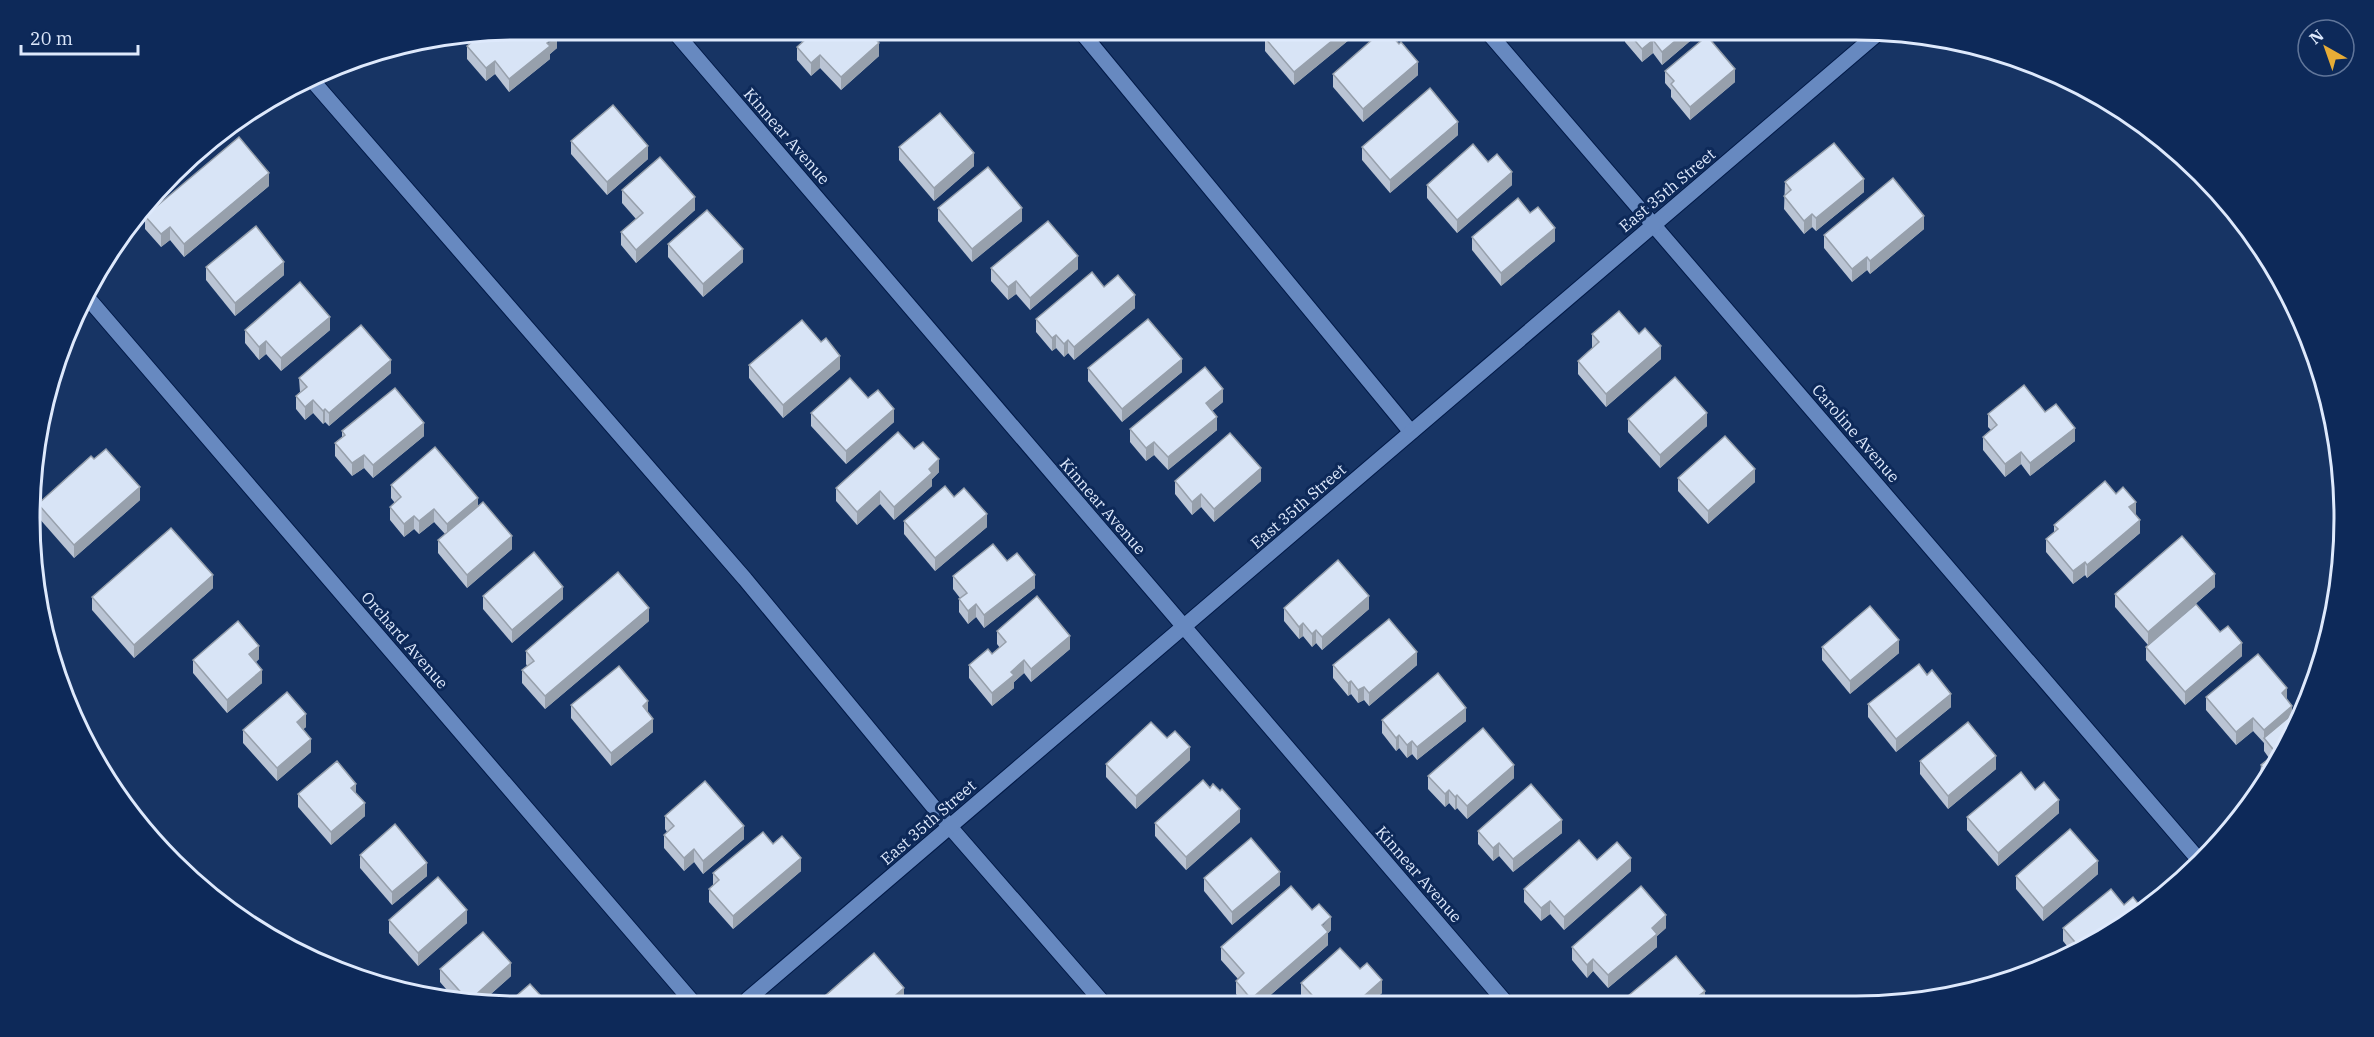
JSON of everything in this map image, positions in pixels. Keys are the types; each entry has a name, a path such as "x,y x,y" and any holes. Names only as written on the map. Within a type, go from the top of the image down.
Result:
{"street":[{"name":"Kinnear Avenue","path":"682,40 1500,996"},
{"path":"1088,40 1411,432"},
{"name":"Caroline Avenue","path":"1495,40 2194,855"},
{"name":"East 35th Street","path":"755,996 1869,41"},
{"path":"317,86 737,570 950,827 1097,996"},
{"name":"Orchard Avenue","path":"92,303 687,996"}],"building":[{"path":"551,40 547,43 550,46 509,79 495,61 486,68 467,46 487,42"},
{"path":"805,40 876,40 879,43 841,77 820,55 811,63 797,47"},
{"path":"1267,40 1333,40 1294,72"},
{"path":"1372,40 1395,40 1399,44 1401,42 1418,62 1363,109 1333,74"},
{"path":"1634,40 1653,40 1642,49"},
{"path":"1653,40 1676,40 1662,52"},
{"path":"1702,40 1710,40 1735,69 1690,107 1671,84 1674,81 1665,71"},
{"path":"1430,88 1458,122 1390,180 1362,147"},
{"path":"613,105 648,146 607,182 571,141"},
{"path":"940,113 974,153 934,188 899,147"},
{"path":"239,137 269,173 184,244 170,227 161,234 147,218 156,207"},
{"path":"1834,143 1864,179 1816,218 1812,214 1804,221 1784,196 1791,190 1785,182"},
{"path":"1473,144 1488,162 1497,154 1512,172 1457,220 1427,185"},
{"path":"660,157 695,197 636,250 621,232 643,213 622,190"},
{"path":"988,167 1022,208 972,249 938,208"},
{"path":"1893,178 1924,216 1870,261 1867,257 1852,269 1824,235"},
{"path":"1518,198 1530,213 1538,207 1555,228 1501,273 1472,237"},
{"path":"707,210 743,249 703,284 668,244"},
{"path":"1048,221 1078,256 1030,298 1016,281 1008,287 991,268"},
{"path":"256,226 284,262 235,303 206,267"},
{"path":"1092,272 1104,287 1118,275 1135,295 1074,347 1068,340 1064,344 1056,335 1052,338 1036,319"},
{"path":"300,282 330,317 281,358 266,341 259,347 245,330"},
{"path":"1619,311 1639,334 1645,328 1661,346 1606,394 1578,361 1599,342 1592,334"},
{"path":"1148,319 1182,359 1122,409 1088,368"},
{"path":"802,320 821,342 826,338 840,356 783,405 749,365"},
{"path":"361,325 391,360 329,413 325,409 323,411 313,400 305,407 296,396 307,387 299,378"},
{"path":"1205,367 1223,389 1206,403 1217,417 1168,457 1154,442 1146,448 1130,429"},
{"path":"1675,377 1707,413 1660,455 1628,419"},
{"path":"850,378 868,398 878,390 894,409 846,451 811,413"},
{"path":"2024,385 2045,412 2056,404 2075,428 2030,463 2021,452 2005,464 1983,437 1997,425 1988,414"},
{"path":"395,388 424,423 373,465 364,455 352,463 335,443 345,435 342,431"},
{"path":"898,432 914,449 923,442 939,459 929,469 932,473 894,507 880,491 857,512 836,488"},
{"path":"1230,433 1261,468 1214,509 1201,494 1192,502 1175,481"},
{"path":"1725,436 1755,469 1708,511 1678,478"},
{"path":"435,447 478,498 447,524 434,509 419,521 414,516 404,524 390,507 401,497 391,485"},
{"path":"106,449 140,487 74,545 41,507 41,501 91,456 94,459"},
{"path":"2105,481 2116,494 2123,487 2136,502 2129,507 2140,520 2087,565 2085,562 2073,571 2046,539 2058,529 2054,525"},
{"path":"945,486 954,497 964,488 987,514 935,558 904,521"},
{"path":"483,502 512,536 467,575 438,540"},
{"path":"171,528 213,575 134,645 92,597"},
{"path":"2182,536 2215,574 2148,632 2115,594"},
{"path":"993,544 1007,561 1017,553 1035,575 984,615 976,604 968,611 959,599 967,593 953,576"},
{"path":"534,552 563,587 512,630 483,596"},
{"path":"1338,560 1369,596 1322,637 1316,630 1312,634 1303,623 1299,627 1284,608"},
{"path":"618,572 649,608 545,696 522,670 534,661 526,651"},
{"path":"1037,596 1070,636 1031,669 1024,660 1011,672 1014,675 992,693 969,665 988,649 992,654 1006,642 997,631"},
{"path":"2196,604 2220,632 2228,626 2242,643 2185,692 2146,647"},
{"path":"1870,606 1899,640 1850,681 1822,647"},
{"path":"1389,619 1417,652 1369,693 1364,687 1358,690 1351,681 1348,683 1333,665"},
{"path":"238,621 259,646 249,654 262,670 227,700 193,660"},
{"path":"2258,654 2287,688 2282,693 2292,706 2264,730 2253,718 2236,732 2206,697"},
{"path":"1919,664 1927,675 1932,670 1951,694 1896,739 1868,704"},
{"path":"619,666 648,701 643,706 653,719 611,753 571,705"},
{"path":"1438,673 1466,708 1417,747 1412,741 1407,745 1399,735 1396,738 1382,720"},
{"path":"287,692 306,714 297,722 311,739 277,768 243,730"},
{"path":"2290,716 2273,750 2264,738"},
{"path":"1151,722 1167,738 1175,731 1190,747 1136,796 1106,764"},
{"path":"1968,722 1996,756 1948,796 1920,761"},
{"path":"1483,728 1514,765 1467,806 1449,790 1445,794 1428,776"},
{"path":"337,761 356,784 351,788 365,803 331,832 298,794"},
{"path":"2021,772 2035,790 2044,782 2059,800 1998,853 1967,817"},
{"path":"1203,780 1210,788 1213,784 1220,791 1222,789 1240,809 1186,857 1155,823"},
{"path":"705,781 744,826 703,861 694,849 684,858 664,835 674,826 665,816"},
{"path":"1531,784 1562,820 1513,859 1499,843 1493,848 1478,831"},
{"path":"395,824 427,863 392,892 360,855"},
{"path":"2070,829 2098,861 2043,908 2016,876"},
{"path":"763,832 773,844 782,836 801,858 733,916 709,889 719,880 713,873"},
{"path":"1251,838 1280,872 1232,912 1204,878"},
{"path":"1579,840 1597,860 1617,842 1631,858 1564,917 1550,901 1541,908 1524,889"},
{"path":"438,877 467,910 418,953 389,920"},
{"path":"1291,886 1312,910 1319,904 1331,917 1322,925 1328,932 1254,996 1248,996 1236,981 1244,973 1221,947"},
{"path":"1641,886 1666,915 1652,928 1657,934 1608,975 1593,959 1587,965 1572,947"},
{"path":"2111,889 2124,905 2133,897 2138,904 2075,942 2063,928"},
{"path":"483,932 511,963 477,994 461,992 440,969"},
{"path":"1340,948 1360,969 1367,963 1382,980 1364,996 1313,996 1301,983"},
{"path":"874,953 904,988 895,996 825,996"},
{"path":"1676,956 1705,991 1698,996 1628,996"},
{"path":"530,984 541,996 518,996"}]}
